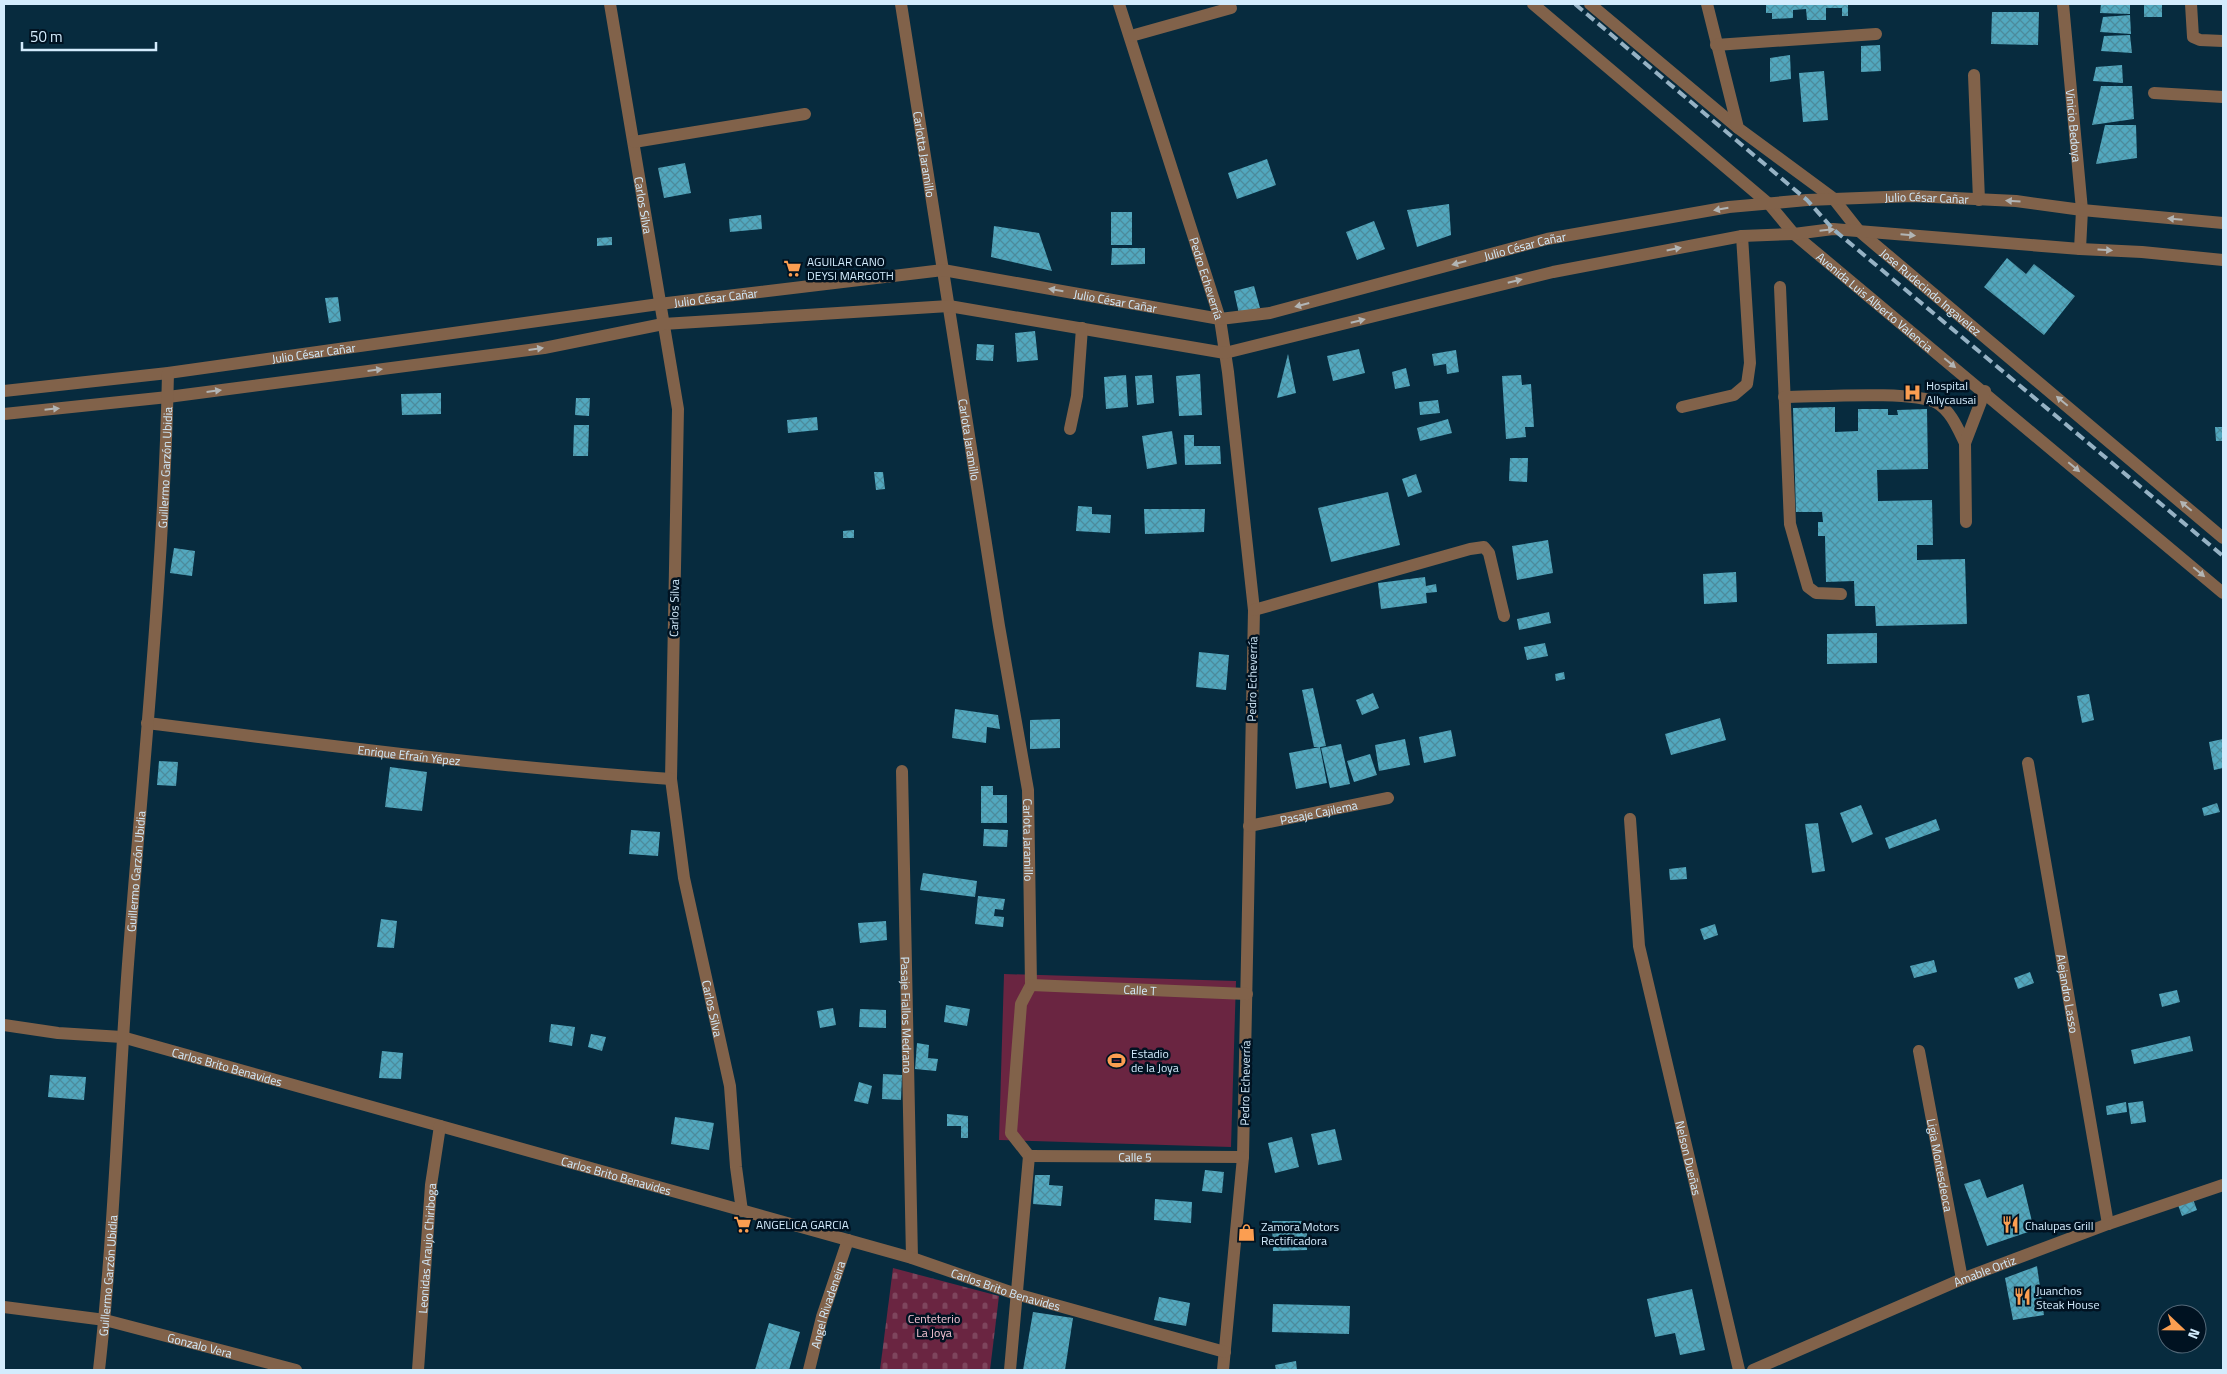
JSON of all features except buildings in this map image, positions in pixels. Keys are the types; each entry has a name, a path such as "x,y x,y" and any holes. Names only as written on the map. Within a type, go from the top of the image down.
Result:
{"street":[{"name":"Carlos Silva","path":"610,4 678,409 671,779 684,878 730,1086 736,1167 742,1210"},
{"name":"Carlotta Jaramillo","path":"901,4 949,306"},
{"name":"Pedro Echeverría","path":"1119,4 1131,36 1220,319 1254,610 1243,1157 1223,1370"},
{"name":"Avenida Luis Alberto Valencia","path":"1533,4 1769,204 1794,234 2223,593"},
{"name":"Jose Rudecindo Ingavelez","path":"1590,4 1738,128 1833,198 1859,231 2223,538"},
{"path":"1707,4 1738,128"},
{"name":"Vinicio Bedoya","path":"2063,4 2082,210 2080,249"},
{"path":"2191,4 2193,37 2200,40 2223,41"},
{"path":"1131,36 1230,8"},
{"path":"1716,45 1876,34"},
{"path":"1974,75 1979,200"},
{"path":"2154,94 2223,97"},
{"path":"634,142 804,114"},
{"name":"Julio César Cañar","path":"4,391 168,372 660,304 943,270 1220,319 1270,313 1547,239 1729,208 1833,198 1913,196 2016,201 2082,210 2223,223"},
{"name":"Julio César Cañar","path":"4,414 168,397 544,348 663,324 949,306 1225,353 1553,272 1742,236 1794,234 1833,229 2080,249 2142,252 2223,260"},
{"path":"1682,408 1734,395 1747,384 1750,363 1742,236"},
{"path":"1780,287 1790,524 1807,585 1813,592 1841,594"},
{"name":"Carlota Jaramillo","path":"949,306 999,626 1028,790 1032,985 1021,1004 1011,1133 1029,1156"},
{"path":"1070,430 1078,387 1082,328"},
{"name":"Guillermo Garzón Ubidia","path":"99,1370 104,1320 122,1037 160,552 168,372"},
{"path":"1966,522 1965,443 1985,392"},
{"path":"1784,397 1901,396 1926,398 1946,410 1965,443"},
{"path":"1254,610 1470,549 1484,547 1489,553 1504,616"},
{"name":"Enrique Efraín Yépez","path":"147,723 507,766 671,779"},
{"name":"Alejandro Lasso","path":"2028,763 2108,1224"},
{"name":"Pasaje Fiallos Medrano","path":"902,771 912,1258"},
{"name":"Pasaje Cajilema","path":"1250,826 1388,798"},
{"name":"Nelson Dueñas","path":"1630,819 1639,946 1739,1370"},
{"name":"Calle T","path":"1032,985 1247,994"},
{"name":"Carlos Brito Benavides","path":"4,1025 58,1033 122,1037 912,1258 1016,1294 1225,1352"},
{"name":"Ligia Montesdeoca","path":"1918,1052 1962,1279"},
{"name":"Leonidas Araujo Chiriboga","path":"418,1370 430,1185 440,1126"},
{"path":"1010,1370 1029,1156"},
{"name":"Calle 5","path":"1029,1156 1243,1157"},
{"name":"Amable Ortiz","path":"1753,1370 1962,1279 2108,1224 2223,1185"},
{"name":"Angel Rivadeneira","path":"809,1370 822,1317 848,1240"},
{"name":"Gonzalo Vera","path":"4,1306 104,1320 296,1370"}],"green space":[{"name":"Estadio de la Joya","path":"1004,974 1236,981 1231,1147 999,1140"},
{"name":"Centeterio La Joya","path":"893,1268 999,1296 990,1370 880,1370"}],"railway":[{"path":"1575,4 1807,200 1833,229 2223,556"}],"place":[{"name":"AGUILAR CANO DEYSI MARGOTH","path":"793,268"},
{"name":"Hospital Allycausai","path":"1912,392"},
{"name":"Estadio de la Joya","path":"1117,1060"},
{"name":"ANGELICA GARCIA","path":"742,1224"},
{"name":"Chalupas Grill","path":"2011,1225"},
{"name":"Zamora Motors Rectificadora","path":"1247,1233"},
{"name":"Juanchos Steak House","path":"2022,1297"}]}
